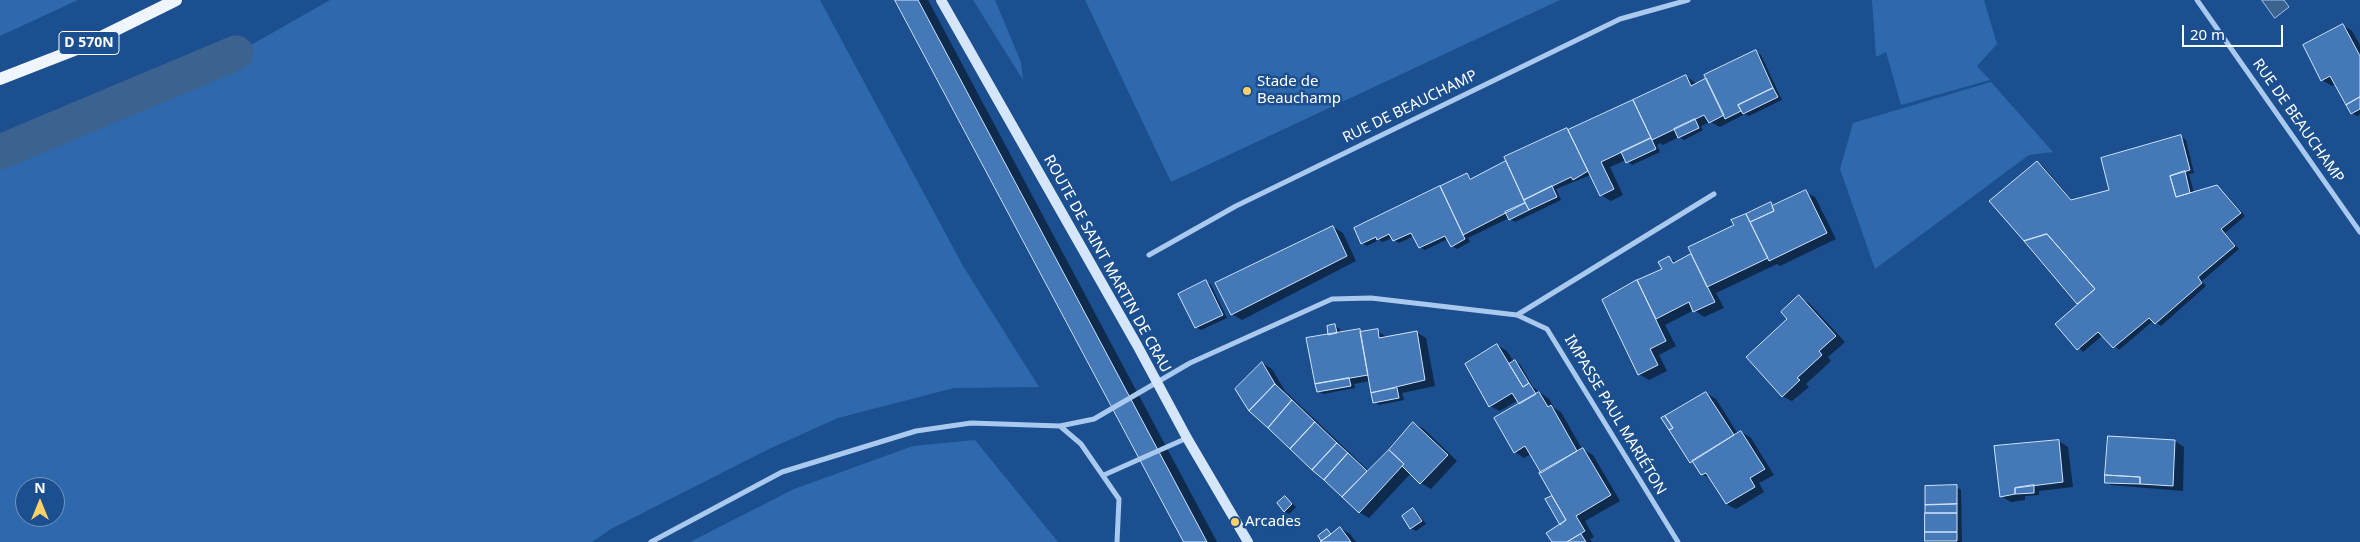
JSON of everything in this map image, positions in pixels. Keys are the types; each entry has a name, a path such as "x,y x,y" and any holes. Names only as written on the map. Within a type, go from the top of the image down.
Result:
{"main road":[{"name":"D 570N","path":"0,79 77,49 176,0"},
{"name":"ROUTE DE SAINT MARTIN DE CRAU","path":"941,0 1187,438 1248,542"}],"street":[{"name":"RUE DE BEAUCHAMP","path":"1149,255 1236,206 1620,19 1688,0"},
{"name":"RUE DE BEAUCHAMP","path":"2198,0 2360,232"},
{"path":"1517,316 1714,194"},
{"name":"IMPASSE PAUL MARIÉTON","path":"651,542 782,472 916,431 970,423 1060,426 1094,420 1190,363 1332,299 1371,298 1517,316 1547,329 1678,542"},
{"path":"1060,426 1081,444 1104,475 1119,500 1117,542"},
{"path":"1104,475 1187,438"}],"shaded area":[{"path":"0,0 78,0 0,36"},
{"path":"330,0 820,0 963,266 1039,387 954,388 838,418 769,449 611,529 592,542 0,542 0,157 207,70"},
{"path":"973,0 995,0 1021,62 1023,80"},
{"name":"Stade de Beauchamp","path":"1085,0 1560,0 1171,182"},
{"path":"1872,0 1984,0 1997,44 1977,66 1990,80 1901,105 1886,52 1876,57"},
{"path":"2262,0 2284,0 2289,7 2275,18"},
{"path":"1991,82 2053,152 2029,155 1875,269 1840,169 1853,123"},
{"path":"975,440 1058,542 690,542 794,489 913,446"}],"building":[{"path":"895,0 918,0 1207,542 1184,542"},
{"path":"2343,24 2360,56 2360,97 2346,105 2330,76 2321,81 2303,45"},
{"path":"1756,50 1773,88 1738,105 1741,111 1725,119 1704,75"},
{"path":"1686,75 1691,86 1706,78 1724,115 1709,123 1704,115 1652,140 1633,100"},
{"path":"1773,88 1778,97 1743,114 1738,105"},
{"path":"2360,97 2360,109 2351,114 2346,105"},
{"path":"1633,100 1651,138 1601,162 1614,189 1600,196 1568,130"},
{"path":"1695,119 1699,128 1678,138 1674,129"},
{"path":"1567,128 1588,171 1573,180 1571,177 1524,200 1504,157"},
{"path":"2181,135 2190,170 2170,176 2176,197 2217,185 2241,213 2221,229 2235,246 2198,277 2202,283 2155,324 2149,318 2113,348 2098,332 2077,350 2055,324 2095,289 2047,234 2024,241 1989,201 2037,161 2071,200 2109,190 2101,158"},
{"path":"1651,138 1656,149 1626,163 1621,152"},
{"path":"1506,161 1525,203 1463,235 1440,186 1467,173 1470,179"},
{"path":"2185,171 2190,193 2176,197 2170,176"},
{"path":"1440,186 1465,239 1451,247 1445,236 1419,248 1411,233 1393,241 1389,234 1377,240 1376,237 1361,244 1354,228"},
{"path":"1552,186 1557,197 1529,210 1524,200"},
{"path":"1806,190 1827,233 1769,261 1750,222 1774,211 1772,206"},
{"path":"1771,202 1774,211 1750,222 1746,214"},
{"path":"1525,203 1529,210 1509,220 1505,212"},
{"path":"1746,214 1768,258 1707,287 1688,247 1734,225 1731,220"},
{"path":"1333,226 1347,256 1231,315 1215,283"},
{"path":"2047,234 2095,289 2077,304 2024,241"},
{"path":"1691,254 1715,302 1693,312 1689,302 1656,319 1637,280 1662,269 1658,262 1669,256 1673,263"},
{"path":"1206,280 1223,315 1195,328 1178,294"},
{"path":"1637,280 1666,341 1650,349 1658,365 1638,375 1602,300"},
{"path":"1799,295 1836,336 1819,351 1822,355 1797,378 1800,380 1782,397 1746,357 1787,319 1781,312"},
{"path":"1335,324 1337,333 1328,335 1327,326"},
{"path":"1360,329 1368,375 1315,384 1306,338"},
{"path":"1378,329 1379,338 1417,331 1425,380 1371,393 1360,332"},
{"path":"1497,344 1523,387 1529,383 1536,394 1519,404 1512,393 1489,407 1465,364"},
{"path":"1515,360 1529,383 1523,387 1509,364"},
{"path":"1262,362 1275,384 1249,411 1235,389"},
{"path":"1349,378 1351,386 1317,392 1315,384"},
{"path":"1275,384 1292,400 1268,428 1249,411"},
{"path":"1397,388 1399,398 1373,403 1371,393"},
{"path":"1539,392 1548,407 1551,405 1577,451 1541,473 1525,446 1514,453 1494,418"},
{"path":"1706,392 1734,435 1690,463 1669,430 1673,428 1665,416"},
{"path":"1292,400 1315,422 1290,449 1268,428"},
{"path":"1665,416 1673,428 1669,430 1661,418"},
{"path":"1315,422 1337,443 1312,470 1290,449"},
{"path":"1413,422 1448,455 1420,484 1402,466 1404,464 1389,450"},
{"path":"1741,431 1765,469 1750,478 1755,487 1726,504 1706,473 1701,475 1692,461"},
{"path":"2108,436 2175,440 2173,486 2140,484 2140,477 2105,475"},
{"path":"2059,440 2063,482 2015,488 2015,494 2000,497 1994,446"},
{"path":"1337,443 1348,453 1324,480 1312,470"},
{"path":"1583,448 1611,495 1576,516 1585,531 1567,542 1552,542 1546,533 1566,520 1539,473"},
{"path":"1389,450 1404,464 1359,513 1342,497"},
{"path":"1348,453 1367,471 1342,497 1324,480"},
{"path":"2105,475 2140,477 2140,484 2105,483"},
{"path":"1957,485 1957,504 1925,505 1925,486"},
{"path":"2034,485 2034,493 2015,494 2015,488"},
{"path":"1285,496 1292,504 1284,512 1277,503"},
{"path":"1552,496 1566,520 1560,525 1545,499"},
{"path":"1957,504 1957,513 1925,513 1925,505"},
{"path":"1413,508 1422,521 1410,529 1402,516"},
{"path":"1925,513 1957,513 1957,532 1925,532"},
{"path":"1340,527 1351,542 1320,542 1331,534"},
{"path":"1327,529 1331,534 1321,541 1318,536"},
{"path":"1925,532 1957,532 1957,541 1925,541"},
{"path":"1581,534 1586,542 1567,542"}],"waterway":[{"path":"0,152 236,53"}],"place":[{"name":"Stade de Beauchamp","path":"1247,91"},
{"name":"Arcades","path":"1235,522"}]}
